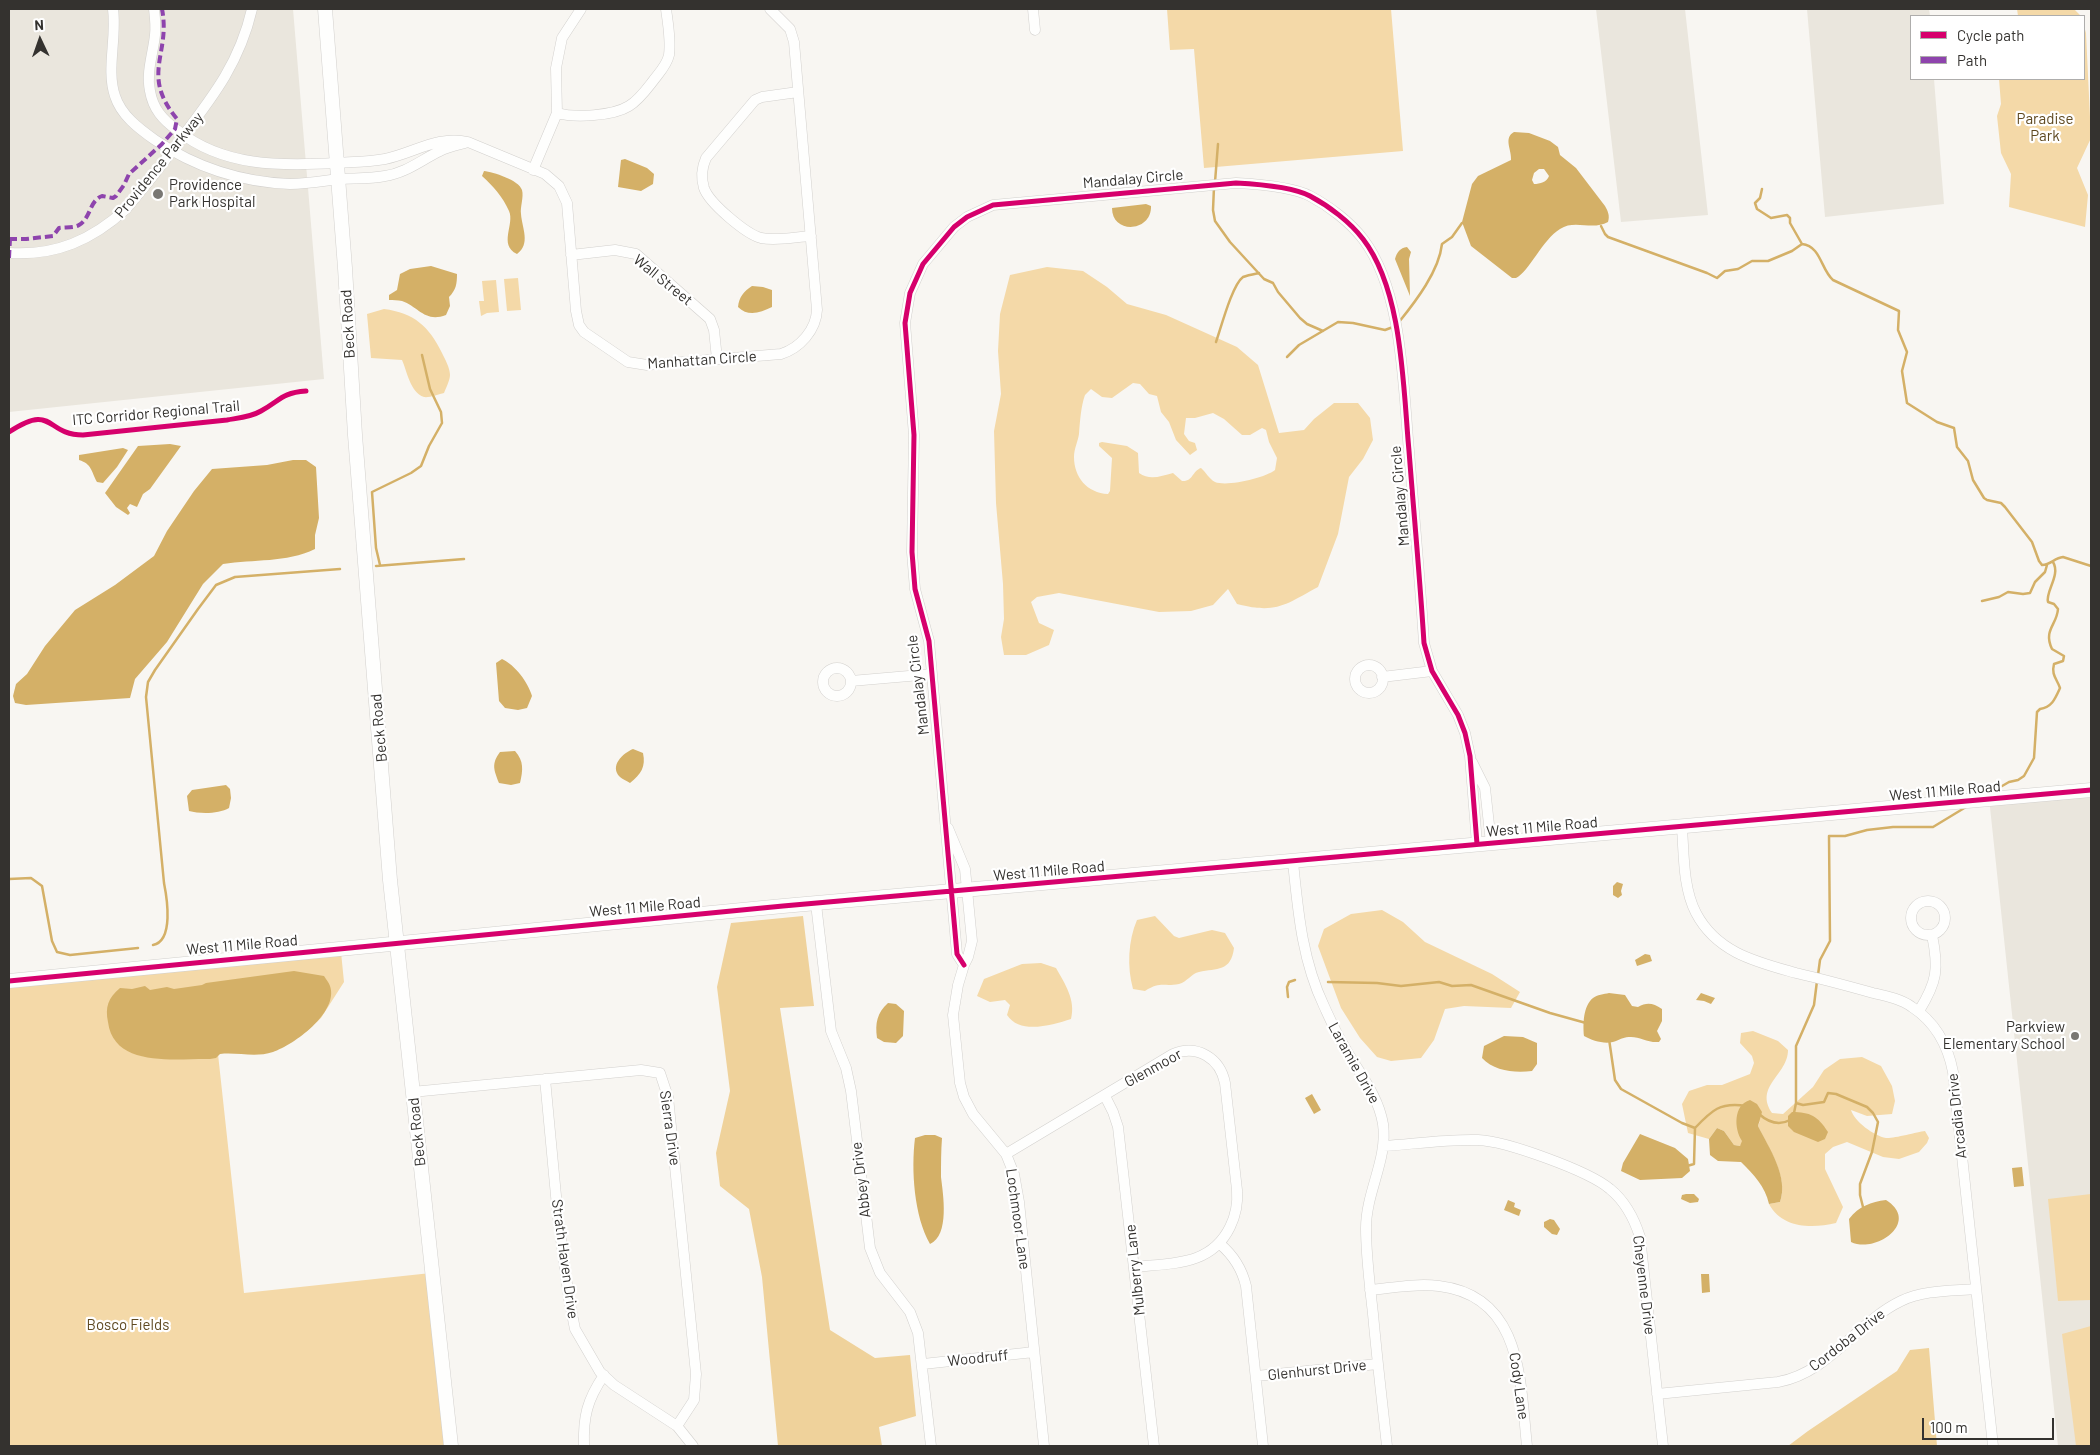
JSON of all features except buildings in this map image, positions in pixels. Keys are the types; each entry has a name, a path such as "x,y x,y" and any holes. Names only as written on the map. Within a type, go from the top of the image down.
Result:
{"street":[{"path":"113,9 115,26 111,70 115,96 122,110 130,121 172,152 207,168 253,180 290,184 366,178 394,174 422,162 440,151 468,142"},
{"name":"Manhattan Circle","path":"154,9 156,33 148,77 150,92 158,112 184,136 214,152 254,162 296,165 337,163 391,157 444,140 456,140 468,142 545,174 564,193 579,325 584,332 619,357 628,362 647,365 789,351 803,340 815,324 817,310 793,36 790,29 770,9"},
{"name":"Providence Parkway","path":"9,253 30,254 78,243 126,209 213,98 229,72 240,48 252,9"},
{"name":"Beck Road","path":"325,9 355,435 396,943 451,1446"},
{"path":"533,170 557,113 556,68 559,48 567,29 581,9"},
{"path":"557,113 567,116 614,112 630,106 667,62 669,40 666,9"},
{"path":"1033,9 1035,30"},
{"path":"798,92 762,97 755,100 706,158 702,177 707,194 735,223 751,235 773,239 811,236"},
{"path":"419,148 422,162"},
{"path":"391,157 394,174"},
{"name":"Mandalay Circle","path":"964,966 957,954 929,641 915,589 912,552 914,435 905,323 910,293 923,264 954,227 967,217 993,205 1236,183 1262,184 1309,195 1341,217 1366,244 1375,257 1388,288 1400,354 1424,643 1432,671 1458,715 1465,733 1470,756 1485,788 1484,844"},
{"name":"Wall Street","path":"571,255 615,250 636,254 710,319 714,330 717,359"},
{"path":"1382,677 1432,671"},
{"path":"851,681 932,674"},
{"name":"West 11 Mile Road","path":"9,980 816,904 2091,790"},
{"name":"Lochmoor Lane","path":"944,820 963,862 972,945 964,966 953,1015 961,1089 973,1114 1006,1154 1017,1188 1044,1446"},
{"name":"Arcadia Drive","path":"1682,828 1686,876 1693,905 1703,924 1722,945 1739,956 1757,963 1895,999 1919,1011 1940,1036 1950,1060 1993,1446"},
{"name":"Laramie Drive","path":"1293,862 1299,919 1316,987 1344,1046 1366,1080 1377,1102 1383,1124 1383,1146 1366,1214 1366,1253 1387,1446"},
{"name":"Abbey Drive","path":"816,904 830,1031 846,1068 850,1085 870,1248 880,1273 913,1317 920,1341 931,1446"},
{"path":"1919,1011 1930,993 1936,973 1936,955 1932,935"},
{"name":"Glenmoor","path":"1006,1154 1182,1050 1199,1052 1216,1062 1222,1072 1225,1083 1238,1197 1234,1218 1220,1244"},
{"name":"Sierra Drive","path":"412,1092 641,1070 660,1073 668,1098 696,1374 694,1400 677,1426"},
{"name":"Strath Haven Drive","path":"545,1079 558,1217 569,1299 576,1329 589,1356 604,1375 614,1385 677,1426 693,1446"},
{"name":"Mulberry Lane","path":"1105,1096 1114,1112 1118,1127 1154,1446"},
{"name":"Cheyenne Drive","path":"1383,1146 1478,1140 1500,1143 1588,1175 1615,1193 1628,1209 1640,1237 1663,1446"},
{"path":"1135,1267 1189,1261 1220,1244 1233,1258 1244,1280 1263,1446"},
{"name":"Cody Lane","path":"1370,1290 1437,1286 1465,1293 1489,1307 1504,1326 1515,1350 1528,1446"},
{"name":"Cordoba Drive","path":"1658,1394 1778,1382 1797,1377 1822,1362 1900,1301 1924,1294 1976,1289"},
{"name":"Woodruff","path":"923,1364 1034,1352"},
{"name":"Glenhurst Drive","path":"1256,1376 1378,1364"},
{"path":"584,1446 583,1428 586,1412 592,1393 604,1375"}],"shaded area":[{"name":"Providence Park Hospital","path":"9,9 293,9 324,379 9,412"},
{"path":"1596,9 1685,9 1708,215 1621,222"},
{"path":"1807,9 1929,9 1930,15 1910,15 1910,80 1934,80 1944,204 1825,217"},
{"path":"1514,132 1529,133 1550,141 1558,147 1560,155 1576,168 1605,206 1609,218 1608,222 1602,224 1572,225 1560,229 1548,240 1526,270 1516,278 1512,278 1471,246 1462,222 1472,184 1478,176 1511,160 1508,141","holes":["1539,169 1544,169 1549,176 1547,180 1534,184 1532,180 1534,173"]},
{"path":"625,159 647,168 654,174 653,184 641,191 618,187 621,160"},
{"path":"484,171 511,180 520,186 522,190 521,211 525,241 517,254 511,250 508,240 509,211 504,201 482,176"},
{"path":"1146,204 1151,206 1150,215 1139,225 1125,226 1118,223 1114,217 1112,208"},
{"path":"1407,247 1411,252 1409,259 1410,296 1395,259 1402,248"},
{"path":"431,266 457,274 456,287 449,297 450,306 446,315 439,317 427,316 402,301 389,300 389,295 397,290 400,274 410,269"},
{"path":"752,286 772,290 772,307 750,313 738,307 742,295"},
{"path":"170,444 181,446 150,489 143,494 137,507 130,504 127,508 130,513 128,515 116,507 105,493 138,446"},
{"path":"123,448 128,450 103,483 97,482 89,466 79,460 79,455"},
{"path":"293,460 306,460 316,467 319,518 315,535 315,549 281,559 223,564 203,584 167,642 135,679 130,698 26,705 15,703 13,696 16,684 27,674 45,646 75,610 115,585 154,556 167,531 194,491 212,469 267,465"},
{"path":"502,659 520,674 527,685 532,696 527,708 518,710 505,708 499,701 496,663"},
{"path":"633,749 643,753 644,762 640,773 630,783 620,777 616,769 619,760"},
{"path":"515,751 520,758 522,766 520,783 511,785 499,783 494,767 497,756 500,752"},
{"path":"226,785 230,789 229,808 209,813 189,811 187,796 192,790"},
{"path":"2091,789 2091,1446 2058,1446 1989,798"},
{"path":"1617,882 1623,884 1622,895 1618,898 1613,895 1613,886"},
{"path":"803,916 814,1006 780,1008 830,1330 875,1358 910,1355 916,1416 879,1427 882,1446 778,1446 762,1277 749,1209 720,1186 716,1153 730,1091 717,987 731,923"},
{"path":"1645,954 1650,955 1652,961 1637,966 1635,960"},
{"path":"294,971 324,976 330,986 331,996 328,1006 313,1026 303,1035 282,1048 266,1054 220,1054 216,1058 210,1059 149,1058 134,1054 122,1047 113,1037 108,1022 107,1007 110,999 120,988 132,989 145,986 150,990 167,987 174,989"},
{"path":"1609,993 1625,995 1632,1006 1638,1007 1650,1004 1662,1009 1662,1021 1657,1031 1661,1039 1659,1042 1631,1037 1604,1042 1595,1041 1584,1036 1585,1010 1587,1006 1595,997"},
{"path":"1701,993 1715,998 1711,1004 1696,1000"},
{"path":"888,1003 896,1004 904,1011 903,1036 896,1043 884,1042 877,1038 876,1028 878,1019 881,1011"},
{"path":"1504,1036 1523,1037 1537,1043 1537,1064 1532,1071 1518,1072 1505,1070 1492,1066 1482,1058 1484,1046"},
{"path":"1312,1094 1321,1110 1314,1114 1305,1098"},
{"path":"1750,1100 1757,1104 1762,1112 1758,1126 1780,1173 1782,1192 1780,1202 1769,1204 1762,1186 1741,1162 1718,1161 1710,1155 1709,1139 1717,1128 1724,1131 1734,1145 1740,1146 1742,1141 1737,1130 1738,1112 1744,1103"},
{"path":"1792,1112 1809,1114 1821,1122 1828,1132 1825,1139 1818,1142 1794,1132 1788,1126 1788,1116"},
{"path":"1640,1134 1675,1148 1688,1159 1690,1171 1682,1178 1640,1180 1621,1171 1623,1163"},
{"path":"935,1135 942,1138 943,1223 936,1239 930,1244 917,1207 913,1164 915,1138"},
{"path":"2022,1167 2024,1186 2014,1187 2012,1168"},
{"path":"1694,1194 1699,1199 1698,1202 1690,1203 1681,1199 1682,1195"},
{"path":"1508,1200 1515,1203 1514,1207 1521,1210 1519,1216 1504,1210"},
{"path":"1886,1200 1896,1209 1899,1218 1897,1226 1891,1234 1872,1244 1861,1245 1851,1242 1849,1219 1866,1205"},
{"path":"1550,1219 1554,1220 1560,1229 1557,1235 1552,1234 1544,1227 1544,1222"},
{"path":"1701,1274 1709,1274 1710,1292 1702,1293"},
{"path":"1929,1348 1937,1446 1788,1446 1897,1371 1910,1350"}],"green space":[{"path":"1167,9 1391,9 1403,151 1204,168 1194,49 1170,50"},
{"path":"2017,9 2074,9 2080,15 2018,15"},
{"name":"Paradise Park","path":"2085,30 2091,138 2077,168 2088,195 2085,227 2009,207 2011,174 2001,153 1997,116 2001,104 1999,80 2085,80"},
{"path":"1047,267 1083,271 1107,287 1127,304 1166,315 1237,347 1258,365 1279,433 1304,430 1334,403 1358,403 1370,418 1373,440 1363,459 1349,477 1338,534 1318,587 1288,603 1271,608 1237,604 1228,589 1213,605 1191,611 1159,612 1059,593 1037,597 1031,602 1039,623 1054,630 1049,645 1026,655 1004,655 1001,637 1004,619 1003,584 996,503 994,431 1001,394 998,351 1000,314 1010,275","holes":["1133,383 1140,384 1149,394 1157,396 1161,412 1169,422 1176,440 1190,455 1197,450 1195,443 1189,441 1184,434 1186,418 1195,418 1213,413 1224,419 1242,435 1250,435 1262,428 1266,430 1269,442 1277,458 1275,470 1255,479 1237,483 1215,482 1201,468 1186,481 1182,481 1173,473 1147,477 1139,473 1138,453 1127,446 1102,442 1099,443 1099,446 1112,458 1110,491 1108,494 1094,491 1083,483 1079,477 1074,457 1085,395 1091,389 1102,397 1112,398"]},
{"path":"518,278 521,310 507,311 504,279"},
{"path":"496,280 499,312 487,313 481,316 479,301 484,301 482,281"},
{"path":"384,309 412,318 432,335 445,358 450,372 444,393 424,397 415,391 412,386 402,360 371,358 367,314"},
{"path":"1382,910 1403,922 1425,942 1492,974 1520,992 1511,1008 1464,1006 1445,1009 1434,1040 1421,1058 1391,1061 1377,1057 1360,1038 1341,1008 1318,946 1324,929 1351,914"},
{"path":"1155,916 1174,936 1179,938 1212,930 1225,933 1234,948 1230,961 1222,968 1196,973 1179,984 1159,985 1145,991 1133,989 1129,954 1134,928 1137,920"},
{"name":"Bosco Fields","path":"341,952 344,982 321,1018 306,1032 218,1054 244,1293 431,1273 450,1446 9,1446 9,984"},
{"path":"1041,963 1056,968 1063,980 1071,999 1071,1019 1046,1026 1028,1027 1013,1021 1007,1015 1010,1005 1005,1000 990,1002 977,996 984,979 1022,964"},
{"path":"1753,1031 1778,1041 1788,1050 1787,1059 1769,1088 1767,1095 1772,1113 1783,1114 1813,1087 1824,1070 1840,1059 1862,1057 1881,1066 1892,1086 1895,1101 1892,1114 1867,1116 1851,1110 1856,1119 1870,1131 1881,1137 1886,1138 1925,1131 1929,1138 1919,1152 1899,1159 1883,1157 1847,1142 1833,1147 1825,1154 1825,1169 1843,1207 1836,1223 1817,1226 1798,1225 1781,1218 1769,1204 1780,1202 1782,1183 1776,1163 1758,1126 1760,1121 1740,1146 1734,1145 1724,1131 1717,1128 1709,1139 1688,1133 1682,1104 1689,1091 1707,1085 1722,1085 1750,1074 1754,1063 1752,1056 1740,1043 1741,1033"},
{"path":"2091,1194 2091,1300 2058,1301 2048,1199"},
{"path":"2091,1326 2091,1446 2076,1446 2062,1334"}],"waterway":[{"path":"1215,182 1218,144"},
{"path":"1214,187 1213,210 1215,221 1230,242 1264,279 1273,283 1278,292 1300,318 1307,324 1323,331"},
{"path":"1762,189 1760,198 1755,203 1757,209 1771,218 1787,215 1802,244 1813,249 1833,280 1899,311 1898,330 1907,352 1902,371 1907,403 1937,422 1954,428 1957,447 1968,461 1973,480 1984,498 2001,503 2005,507 2032,542 2042,565 2063,557 2091,566"},
{"path":"1399,322 1432,275 1442,244 1452,237 1462,223"},
{"path":"1601,226 1608,237 1717,278 1725,271 1738,269 1752,261 1768,261 1792,251 1802,244"},
{"path":"1216,342 1231,297 1239,282 1243,277 1259,273"},
{"path":"1287,357 1299,345 1338,322 1353,323 1385,330 1393,327"},
{"path":"380,565 376,548 372,492 421,466 429,446 442,423 441,412 430,389 422,355"},
{"path":"376,566 464,559"},
{"path":"1990,793 2024,776 2034,758 2037,712 2055,699 2060,688 2053,668 2054,664 2063,661 2064,656 2052,649 2049,637 2058,609 2054,604 2048,602 2055,572 2053,562"},
{"path":"1982,601 1999,597 2008,592 2030,593 2035,582 2045,572 2047,565"},
{"path":"153,945 160,942 164,936 168,918 146,697 148,682 216,585 235,577 340,569"},
{"path":"1818,975 1820,960 1830,941 1829,836 1845,836 1867,830 1893,827 1933,827 1966,807"},
{"path":"9,879 31,878 42,886 52,941 57,952 70,955 138,948"},
{"path":"1288,997 1287,987 1289,982 1295,980"},
{"path":"1794,1113 1796,1103 1796,1046 1814,1005 1817,981"},
{"path":"1328,982 1377,983 1401,986 1439,982 1452,986 1471,985 1550,1013 1586,1023"},
{"path":"1609,1039 1615,1080 1621,1089 1682,1123 1695,1128"},
{"path":"1796,1103 1803,1105 1824,1102 1828,1093 1836,1094 1867,1107 1873,1113 1878,1122 1872,1152 1860,1184 1863,1207"},
{"path":"1687,1166 1694,1164 1695,1128 1712,1112 1723,1106 1746,1106"},
{"path":"1759,1114 1774,1122 1782,1123 1790,1120"}],"marked path":[{"path":"9,239 53,236 59,228 79,225 86,218 98,198 102,196 113,198 116,196 129,174 162,144 175,129 177,119 166,103 160,89 158,77 164,25 162,9"},
{"path":"9,258 10,239"}],"cycle path":[{"path":"964,965 957,954 929,641 915,589 912,552 914,435 905,323 910,293 923,264 954,227 967,217 993,205 1236,183 1253,184 1284,188 1310,196 1339,215 1363,239 1376,260 1394,312 1402,370 1424,643 1432,671 1458,715 1465,733 1470,756 1477,844"},
{"name":"ITC Corridor Regional Trail","path":"9,432 34,420 49,422 71,434 83,435 227,420 253,415 286,395 306,391"},
{"path":"9,981 783,906 2091,790"}],"place":[{"name":"Providence Park Hospital","path":"158,194"},
{"name":"Parkview Elementary School","path":"2075,1036"}]}
